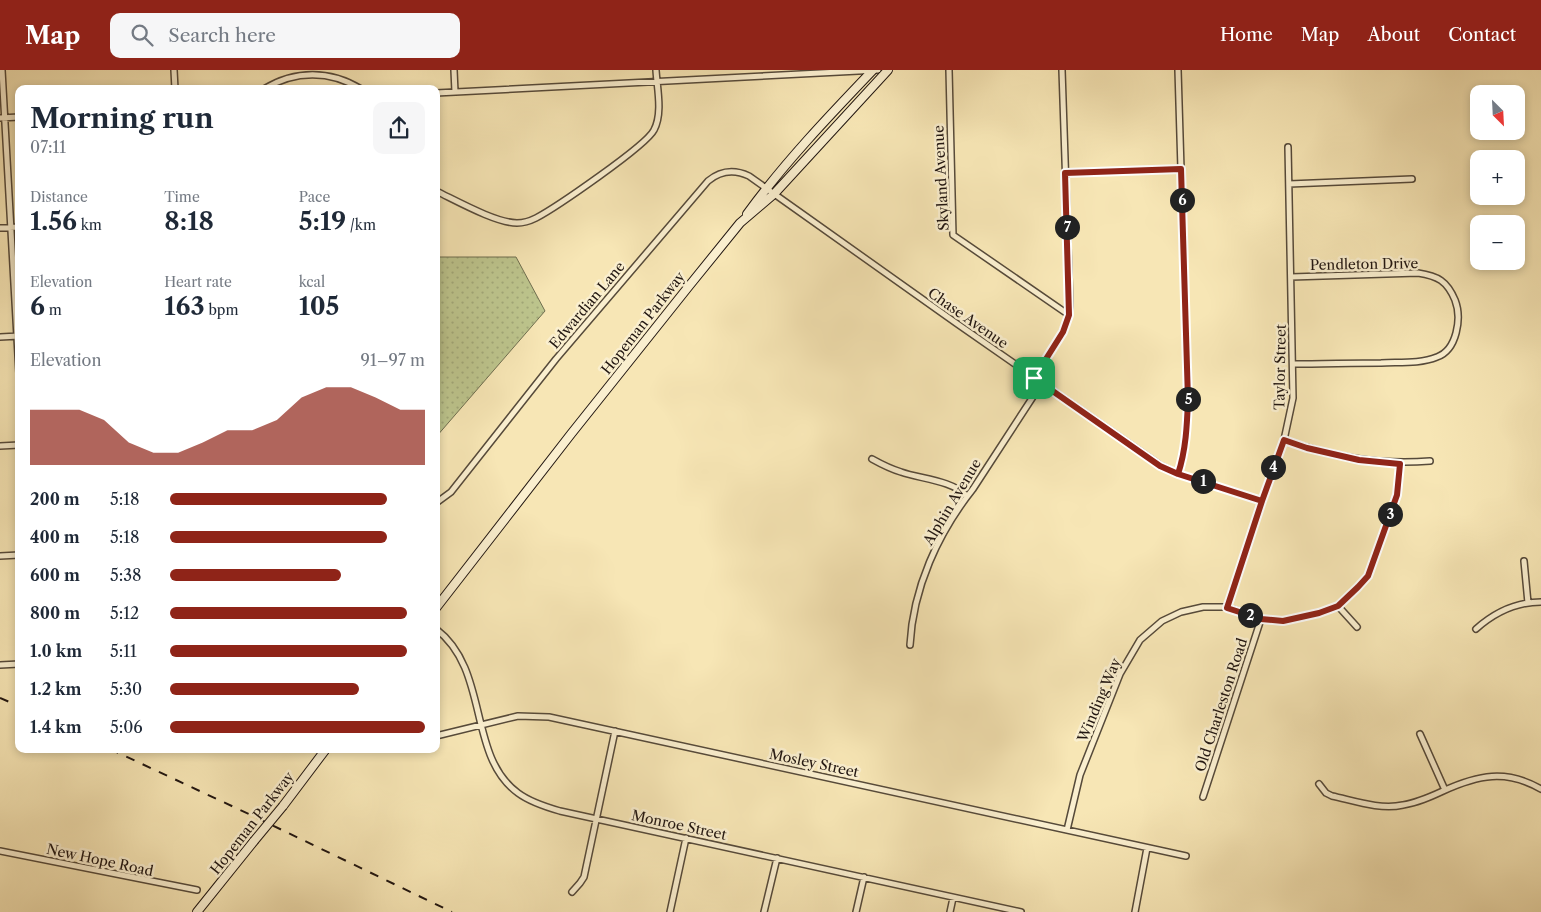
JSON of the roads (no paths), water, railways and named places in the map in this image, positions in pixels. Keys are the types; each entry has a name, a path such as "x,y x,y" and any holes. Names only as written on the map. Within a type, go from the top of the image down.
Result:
{"main road":[{"path":"740,223 766,188 801,147 873,70"},
{"name":"Hopeman Parkway","path":"440,603 571,434 740,223 774,194 888,70"},
{"name":"Hopeman Parkway","path":"197,912 283,806 323,753"}],"street":[{"path":"2,70 2,118 15,295"},
{"path":"174,70 175,85"},
{"path":"454,70 455,92"},
{"path":"440,194 493,217 510,222 526,222 545,213 650,137 657,121 656,70"},
{"path":"440,93 878,70"},
{"name":"Skyland Avenue","path":"949,70 953,235 1069,315"},
{"path":"1034,378 1063,332 1069,315 1062,70"},
{"path":"1178,70 1188,400 1187,430 1182,463 1178,474"},
{"path":"271,85 285,77 303,72 333,76 352,85"},
{"path":"2,118 15,117"},
{"name":"Taylor Street","path":"1227,608 1284,440 1293,398 1288,147"},
{"path":"1065,173 1181,169"},
{"name":"Edwardian Lane","path":"440,500 451,492 556,359 708,182 721,173 738,172 749,176 774,194"},
{"path":"1289,184 1412,179"},
{"name":"Chase Avenue","path":"774,194 1160,466 1178,474 1262,501"},
{"path":"0,228 15,227"},
{"name":"Pendleton Drive","path":"1291,277 1418,273 1435,275 1447,286 1455,301 1458,316 1456,335 1448,350 1438,357 1412,362 1293,364"},
{"path":"0,337 15,336"},
{"name":"Alphin Avenue","path":"910,645 914,614 928,567 941,537 1042,383"},
{"path":"1284,440 1307,448 1359,460 1400,464 1430,461"},
{"path":"0,446 15,445"},
{"path":"872,459 902,472 961,490 967,496"},
{"name":"Winding Way","path":"1067,830 1080,775 1120,674 1140,640 1162,621 1181,612 1203,607 1227,608 1261,619 1283,621 1319,613 1338,606 1368,576 1397,495 1400,464"},
{"path":"0,556 15,555"},
{"path":"1524,561 1528,603"},
{"path":"1476,629 1492,616 1508,608 1541,602"},
{"path":"1338,606 1357,627"},
{"name":"Old Charleston Road","path":"1203,797 1261,619"},
{"name":"Monroe Street","path":"440,632 450,641 465,665 497,770 516,793 529,800 548,807 596,818 1021,912"},
{"path":"0,666 15,664"},
{"name":"Mosley Street","path":"440,735 518,716 539,715 1186,856"},
{"path":"572,892 584,877 615,731"},
{"path":"1420,734 1445,790"},
{"path":"1319,784 1326,793 1332,796 1382,806 1403,806 1471,779 1495,776 1521,780 1541,789"},
{"path":"670,912 686,838"},
{"path":"1135,912 1147,848"},
{"name":"New Hope Road","path":"0,851 197,890"},
{"path":"764,912 777,858"},
{"path":"856,912 864,878"},
{"path":"950,912 953,898"}],"railway":[{"path":"0,698 15,704"},
{"path":"119,753 452,912"}]}
